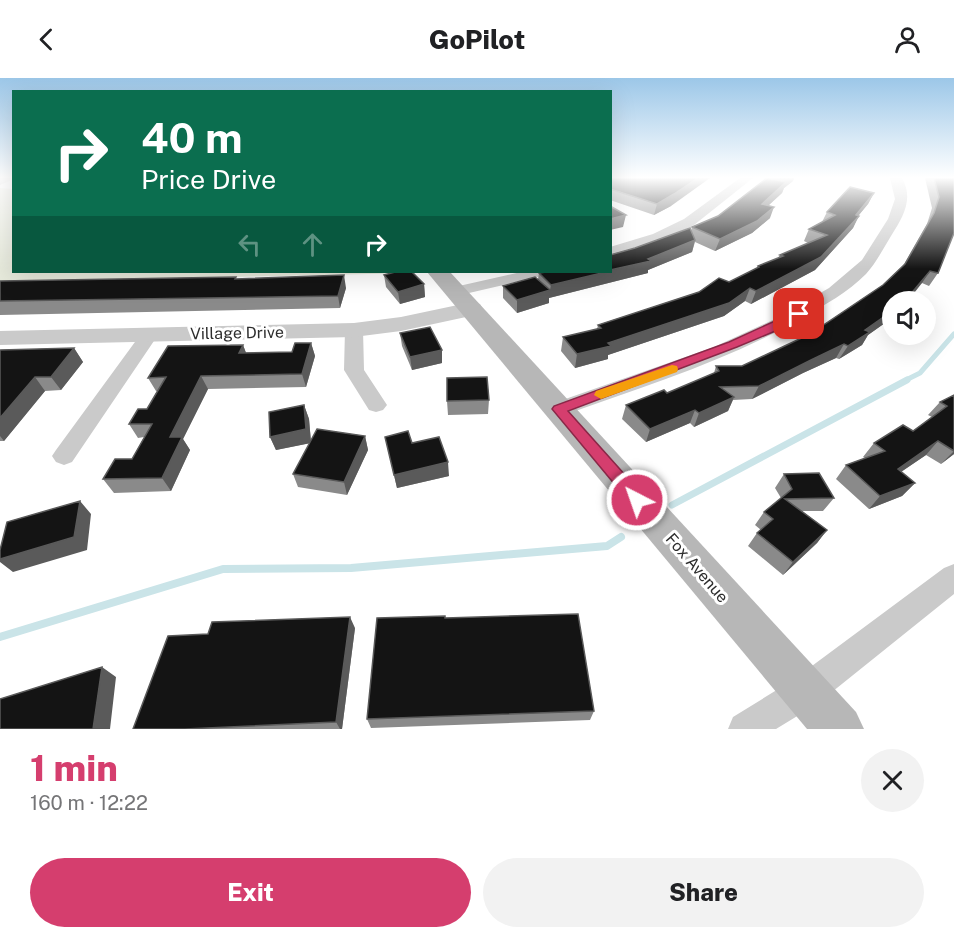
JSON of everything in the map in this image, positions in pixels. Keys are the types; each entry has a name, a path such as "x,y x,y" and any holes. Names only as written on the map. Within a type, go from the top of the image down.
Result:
{"main road":[{"name":"Fox Avenue","path":"455,291 839,729"}],"street":[{"path":"612,251 658,237 689,222 707,208"},
{"path":"559,409 659,374 780,325 835,292 867,263 893,222 899,208"},
{"path":"455,291 536,273"},
{"name":"Village Drive","path":"0,338 354,330 392,326 455,291"},
{"path":"354,330 354,370 376,405"},
{"path":"64,456 149,335"},
{"path":"745,729 805,692 954,577"}],"shaded area":[{"path":"0,208 12,208 12,273 415,273 0,282"}],"building":[{"path":"612,208 614,208 626,215 612,218"},
{"path":"728,208 772,208 757,221 720,239 692,227 718,216"},
{"path":"830,208 861,208 856,215 859,216 821,257 756,291 750,288 729,303 608,343 611,346 577,354 563,337 601,328 598,325 699,292 719,278 729,282 758,266 783,256 780,255 827,235 809,229 835,215 827,212"},
{"path":"935,208 954,208 954,233 938,273 930,271 913,291 882,291 882,318 865,330 870,332 848,346 844,344 759,386 720,387 734,397 699,413 695,410 650,429 626,405 664,390 667,393 719,371 716,366 742,366 810,334 883,285 905,264"},
{"path":"690,228 695,240 648,259 651,261 612,270 612,254"},
{"path":"413,273 424,284 398,292 384,275"},
{"path":"539,273 602,273 551,285"},
{"path":"344,275 338,296 0,301 0,281 236,277 235,279"},
{"path":"535,277 550,290 517,300 503,286"},
{"path":"430,327 442,350 410,357 400,333"},
{"path":"295,343 311,343 302,374 201,376 170,437 182,437 162,478 103,479 115,459 132,459 152,424 129,424 138,409 147,409 166,377 148,378 168,346 243,345 239,353 292,352"},
{"path":"74,348 51,377 35,377 0,418 0,350"},
{"path":"487,377 489,400 447,401 447,378"},
{"path":"954,395 954,451 938,441 898,469 915,483 880,496 846,465 885,451 874,443 903,425 913,431 947,406 940,402"},
{"path":"304,405 306,429 270,437 269,412"},
{"path":"317,429 365,436 344,482 293,474"},
{"path":"408,431 412,443 439,437 448,462 394,475 385,437"},
{"path":"819,473 834,498 785,499 827,530 793,562 757,533 773,519 764,512 792,489 784,474"},
{"path":"80,501 74,537 0,559 7,522"},
{"path":"578,614 594,711 367,719 377,618"},
{"path":"350,617 336,722 133,729 168,636 208,634 212,622"},
{"path":"102,667 93,729 0,729 0,699"}],"waterway":[{"path":"904,381 920,373 954,334"},
{"path":"672,505 907,380"},
{"path":"0,637 223,569 351,568 607,546 621,537"}],"slow traffic":[{"path":"601,395 672,369"}],"route":[{"path":"637,500 559,409 733,345 780,325 799,314"}]}
